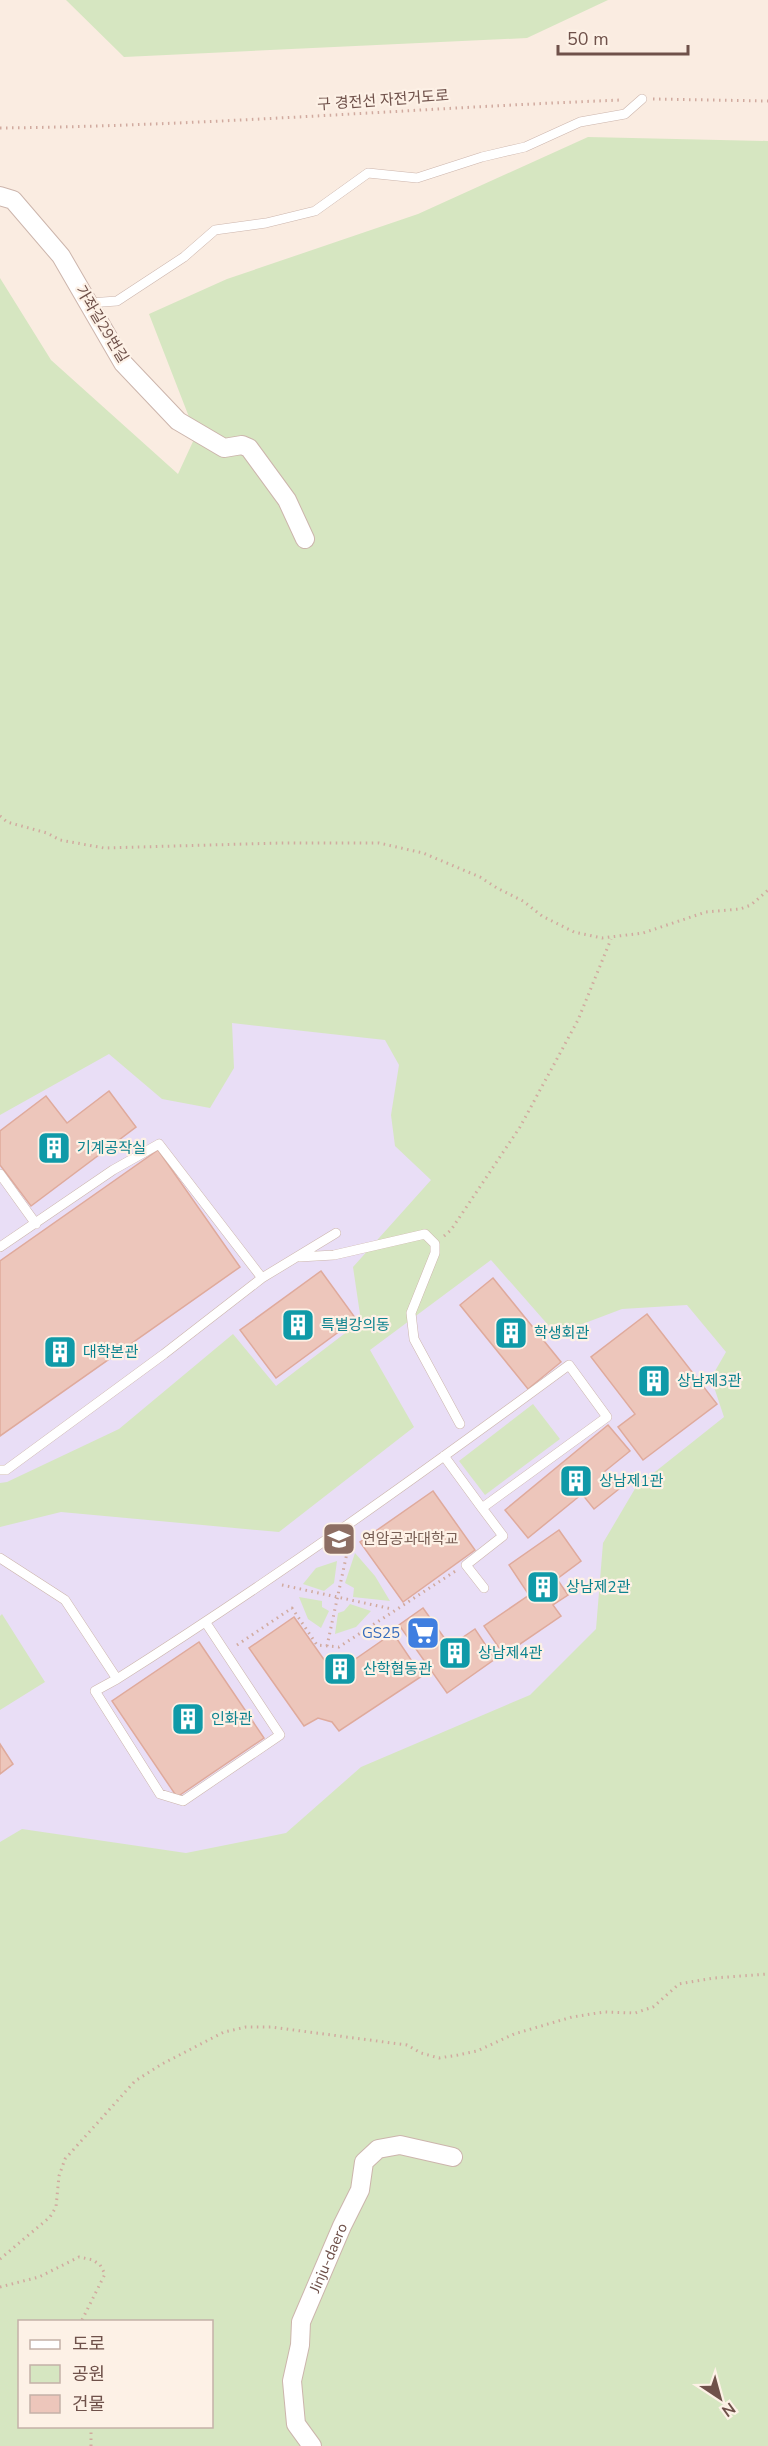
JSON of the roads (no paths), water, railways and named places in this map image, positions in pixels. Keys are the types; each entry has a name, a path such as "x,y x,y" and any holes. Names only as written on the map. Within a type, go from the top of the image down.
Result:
{"street":[{"name":"가좌길29번길","path":"0,196 13,200 61,256 123,363 178,421 224,448 242,445 249,447 287,500 305,539"},
{"name":"Jinju-daero","path":"312,2446 296,2424 292,2381 300,2346 301,2322 360,2190 364,2162 378,2149 400,2145 453,2157"}],"lane":[{"path":"89,303 117,301 184,257 215,230 266,223 315,211 368,173 417,178 482,157 525,147 580,122 625,114 642,99"},
{"path":"0,1247 113,1170 159,1144 262,1278"},
{"path":"0,1174 36,1224"},
{"path":"0,1470 6,1470 164,1354 262,1278 336,1233"},
{"path":"297,1257 334,1255 425,1234 435,1244 435,1253 411,1313 414,1339 460,1424"},
{"path":"206,1623 280,1735 183,1801 160,1794 95,1691 206,1623 569,1365 607,1417 482,1508"},
{"path":"444,1456 503,1536 466,1565 484,1588"},
{"path":"0,1558 65,1600 117,1679"}],"place":[{"name":"기계공작실","path":"54,1148"},
{"name":"특별강의동","path":"298,1325"},
{"name":"학생회관","path":"511,1333"},
{"name":"대학본관","path":"60,1352"},
{"name":"상남제3관","path":"654,1381"},
{"name":"상남제1관","path":"576,1481"},
{"name":"연암공과대학교","path":"339,1539"},
{"name":"상남제2관","path":"543,1587"},
{"name":"GS25","path":"423,1633"},
{"name":"상남제4관","path":"455,1653"},
{"name":"산학협동관","path":"340,1669"},
{"name":"인화관","path":"188,1719"}]}
